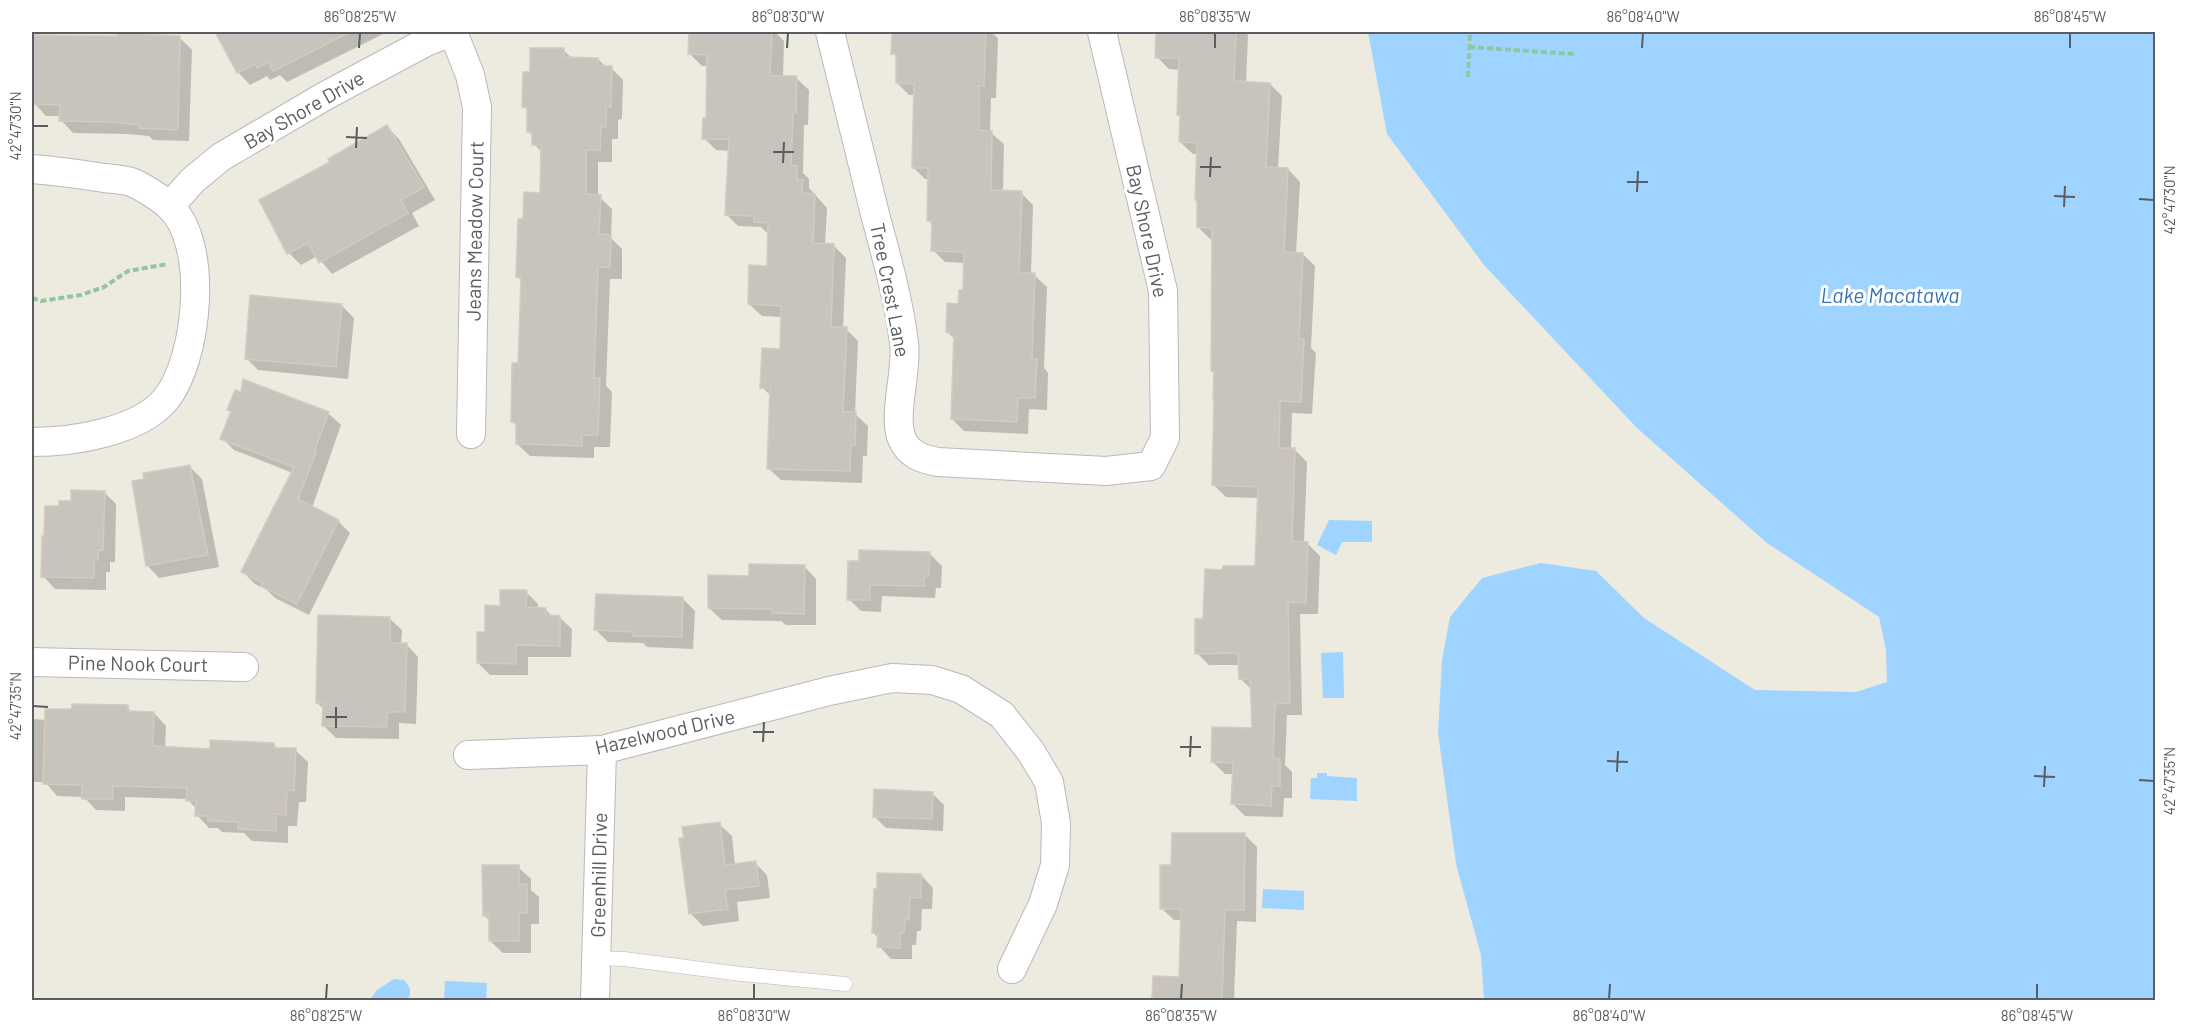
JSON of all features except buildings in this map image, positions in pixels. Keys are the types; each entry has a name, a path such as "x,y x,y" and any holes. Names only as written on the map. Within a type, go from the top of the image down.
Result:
{"street":[{"name":"Bay Shore Drive","path":"170,206 192,181 220,157 335,91 426,42 452,32"},
{"name":"Jeans Meadow Court","path":"452,32 470,75 477,107 471,434"},
{"name":"Tree Crest Lane","path":"830,32 892,283 904,343 899,420 901,437 908,450 921,458 938,462 1106,471 1151,466"},
{"name":"Bay Shore Drive","path":"1102,32 1163,291 1165,438 1151,466"},
{"path":"32,169 63,171 132,182 170,206 185,229 194,262 193,318 188,351 180,376 166,399 147,415 125,426 85,438 32,442"},
{"name":"Pine Nook Court","path":"32,662 244,667"},
{"name":"Hazelwood Drive","path":"468,755 602,750 829,691 892,678 932,680 962,689 1002,715 1031,752 1049,782 1056,823 1055,865 1043,904 1012,969"},
{"name":"Greenhill Drive","path":"595,1000 602,750"}],"lane":[{"path":"597,958 624,959 845,984"}],"path":[{"path":"1468,77 1470,32"},
{"path":"1469,47 1574,54"},
{"path":"32,305 41,301 81,295 104,286 128,271 177,263"},
{"path":"32,298 41,301"}],"water":[{"name":"Lake Macatawa","path":"1368,32 2155,32 2155,1000 1484,1000 1481,955 1456,864 1438,733 1442,660 1450,617 1482,578 1541,563 1596,571 1644,618 1755,690 1856,692 1887,682 1886,650 1879,617 1767,543 1637,428 1484,265 1387,134"},
{"path":"1329,520 1372,521 1372,542 1342,542 1336,555 1317,545"},
{"path":"1343,652 1344,698 1323,698 1321,653"},
{"path":"1317,773 1357,778 1357,801 1310,799 1311,778 1317,778"},
{"path":"1263,889 1304,891 1304,910 1262,908"},
{"path":"394,979 404,980 408,985 410,991 408,999 370,1000 377,990"},
{"path":"445,981 487,983 486,1000 444,1000"}]}
